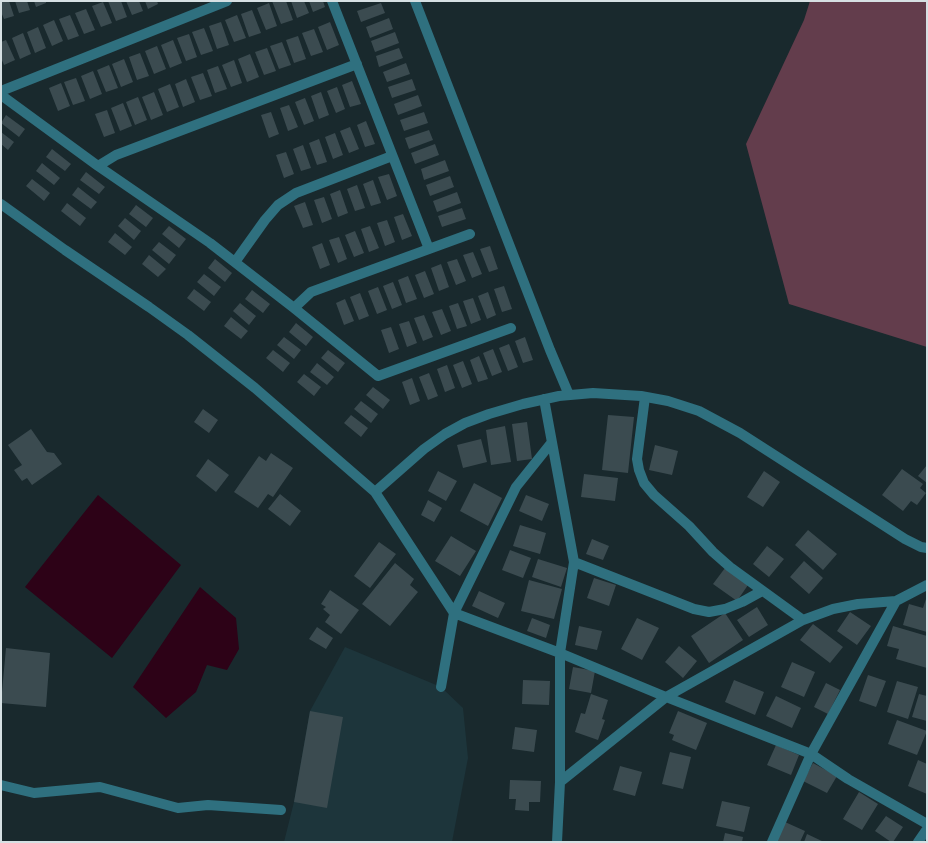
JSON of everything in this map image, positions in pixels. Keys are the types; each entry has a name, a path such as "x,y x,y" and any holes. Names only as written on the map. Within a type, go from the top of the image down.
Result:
{"street":[{"path":"1,91 227,1"},
{"path":"332,1 429,249"},
{"path":"415,1 547,343 569,395"},
{"path":"98,166 116,155 357,64"},
{"path":"1,95 98,166 210,243 378,376 511,328"},
{"path":"235,262 265,220 278,205 296,193 392,156"},
{"path":"1,204 188,335 260,392 375,492 454,613 560,653 666,697 811,754 848,779 927,824"},
{"path":"294,308 311,292 470,234"},
{"path":"375,492 424,449 444,434 465,423 489,414 544,399 569,395 593,393 645,397 668,401 699,411 740,433 905,539 921,547 927,548"},
{"path":"645,397 637,459 644,483 654,495 689,526 713,552 730,567 803,620"},
{"path":"544,399 574,562 560,653 560,782 557,842"},
{"path":"441,686 454,613 516,488 552,442"},
{"path":"574,562 694,610 709,612 725,610 762,591"},
{"path":"560,782 666,697 803,620 833,609 858,604 896,601 927,585"},
{"path":"772,842 811,754 896,601"},
{"path":"1,785 34,793 100,788 178,808 208,805 281,810"},
{"path":"918,842 927,830"}],"shaded area":[{"path":"810,1 927,1 927,347 789,304 746,144 804,20"},
{"path":"98,495 181,565 112,658 25,587"},
{"path":"200,587 236,618 239,649 227,670 207,665 196,692 166,718 133,687"},
{"path":"345,647 441,687 463,708 468,758 452,842 284,842 294,802 310,711"}],"building":[{"path":"1,1 9,1 14,16 4,19 1,12"},
{"path":"15,1 27,1 30,10 19,13"},
{"path":"34,1 46,1 46,3 36,7"},
{"path":"108,1 121,1 127,17 116,21"},
{"path":"126,1 139,1 143,11 132,15"},
{"path":"145,1 157,1 158,4 148,9"},
{"path":"272,1 286,1 293,20 281,24"},
{"path":"291,1 304,1 309,13 297,18"},
{"path":"309,1 323,1 325,7 313,12"},
{"path":"103,2 112,23 101,27 92,6"},
{"path":"269,3 277,26 266,30 257,8"},
{"path":"381,3 385,13 361,22 357,11"},
{"path":"86,9 95,30 84,34 75,13"},
{"path":"252,10 261,33 249,37 241,14"},
{"path":"70,15 79,36 68,40 59,19"},
{"path":"237,15 246,38 234,42 225,20"},
{"path":"389,18 393,29 370,38 366,27"},
{"path":"54,20 63,41 52,46 43,25"},
{"path":"221,22 229,45 217,49 209,26"},
{"path":"330,22 339,45 327,50 318,27"},
{"path":"38,27 46,48 35,53 27,32"},
{"path":"204,28 213,51 201,55 192,32"},
{"path":"314,29 323,52 311,56 302,33"},
{"path":"395,32 399,43 375,52 371,41"},
{"path":"23,33 31,54 20,59 12,38"},
{"path":"189,34 197,57 186,61 177,38"},
{"path":"298,36 306,59 294,63 286,40"},
{"path":"6,40 15,60 4,65 1,58 1,42"},
{"path":"173,40 182,63 170,68 161,45"},
{"path":"282,42 291,65 279,69 270,46"},
{"path":"157,46 166,69 154,74 145,51"},
{"path":"267,48 276,71 264,75 255,52"},
{"path":"399,48 403,58 379,67 376,56"},
{"path":"140,53 149,76 137,80 129,57"},
{"path":"250,54 259,77 247,82 238,59"},
{"path":"124,59 133,82 121,87 112,64"},
{"path":"234,60 242,83 231,87 222,65"},
{"path":"406,63 410,74 387,82 383,72"},
{"path":"109,65 118,88 106,92 97,70"},
{"path":"218,66 227,89 215,93 207,70"},
{"path":"93,71 102,94 90,99 81,76"},
{"path":"203,73 212,96 200,100 191,77"},
{"path":"76,78 85,101 73,105 64,82"},
{"path":"186,79 195,102 183,107 175,84"},
{"path":"412,79 416,90 392,98 388,87"},
{"path":"352,81 361,104 350,107 342,85"},
{"path":"61,83 70,106 58,111 49,88"},
{"path":"170,84 179,107 167,112 158,89"},
{"path":"337,87 345,109 336,113 327,91"},
{"path":"154,92 163,115 151,120 142,97"},
{"path":"321,92 329,115 319,119 311,96"},
{"path":"418,95 422,106 398,115 394,104"},
{"path":"138,97 147,120 135,125 126,102"},
{"path":"305,98 314,121 304,125 295,102"},
{"path":"123,103 132,126 120,131 111,108"},
{"path":"289,105 298,127 288,131 280,108"},
{"path":"107,110 115,133 104,137 95,114"},
{"path":"271,112 279,134 269,138 261,115"},
{"path":"424,112 428,123 404,131 400,120"},
{"path":"6,115 25,129 19,137 1,123"},
{"path":"366,121 375,144 365,147 357,125"},
{"path":"350,127 359,149 349,153 340,131"},
{"path":"429,130 433,140 409,149 405,138"},
{"path":"1,132 14,142 8,150 1,144"},
{"path":"335,133 343,155 333,159 325,137"},
{"path":"319,139 327,162 317,165 309,143"},
{"path":"435,144 439,155 415,164 411,153"},
{"path":"303,145 311,168 301,171 293,149"},
{"path":"52,149 71,164 65,171 46,157"},
{"path":"286,152 294,174 284,178 276,155"},
{"path":"445,160 449,171 424,180 421,169"},
{"path":"42,163 60,178 54,185 36,171"},
{"path":"86,172 105,187 99,194 80,180"},
{"path":"389,174 397,196 387,200 378,177"},
{"path":"450,176 454,187 430,196 426,185"},
{"path":"32,179 50,193 44,201 26,186"},
{"path":"373,180 381,203 371,206 363,184"},
{"path":"357,185 365,208 355,211 347,189"},
{"path":"78,187 97,202 91,209 72,195"},
{"path":"340,190 348,213 338,217 330,194"},
{"path":"457,192 461,203 437,212 433,201"},
{"path":"324,197 332,219 322,223 314,200"},
{"path":"305,202 313,225 303,228 294,206"},
{"path":"67,203 86,218 80,226 61,211"},
{"path":"136,205 153,218 146,227 129,214"},
{"path":"462,208 466,219 442,227 438,216"},
{"path":"403,214 412,236 402,240 394,217"},
{"path":"125,218 141,231 134,240 118,226"},
{"path":"387,220 395,242 385,246 377,223"},
{"path":"169,226 186,239 179,248 162,234"},
{"path":"370,226 379,248 369,252 361,229"},
{"path":"355,231 364,253 354,257 345,235"},
{"path":"115,233 132,247 125,255 108,242"},
{"path":"339,237 347,259 338,263 329,240"},
{"path":"159,242 176,255 169,264 152,250"},
{"path":"322,243 330,265 320,269 312,247"},
{"path":"490,246 498,269 489,272 480,249"},
{"path":"473,252 482,274 472,278 463,255"},
{"path":"149,255 166,269 158,277 142,264"},
{"path":"215,259 232,273 225,282 208,268"},
{"path":"457,259 466,281 456,285 447,262"},
{"path":"441,264 449,287 439,291 431,268"},
{"path":"425,271 434,294 424,298 415,275"},
{"path":"204,274 221,287 214,296 197,282"},
{"path":"408,276 417,299 406,303 398,280"},
{"path":"393,282 402,305 392,309 383,286"},
{"path":"504,286 512,309 502,312 494,289"},
{"path":"378,287 387,310 377,314 368,291"},
{"path":"194,289 211,302 204,311 187,298"},
{"path":"252,290 270,304 263,313 245,299"},
{"path":"488,292 496,315 487,319 478,296"},
{"path":"360,293 369,316 359,320 350,297"},
{"path":"473,298 481,320 471,324 463,301"},
{"path":"345,299 354,321 344,325 336,303"},
{"path":"240,303 256,316 249,325 233,311"},
{"path":"458,303 467,326 457,329 449,306"},
{"path":"442,309 451,331 441,335 432,312"},
{"path":"424,315 433,337 423,341 414,318"},
{"path":"231,317 248,331 241,339 224,326"},
{"path":"409,321 417,343 407,347 399,324"},
{"path":"296,323 313,337 306,346 289,332"},
{"path":"391,327 399,349 389,353 381,330"},
{"path":"284,337 301,350 294,359 277,345"},
{"path":"525,337 533,360 523,363 515,341"},
{"path":"509,344 518,367 508,371 499,348"},
{"path":"493,349 502,372 492,376 483,353"},
{"path":"273,350 290,363 283,372 266,358"},
{"path":"328,350 345,363 338,372 321,358"},
{"path":"479,356 488,379 478,382 470,360"},
{"path":"463,361 472,384 462,388 453,365"},
{"path":"317,363 334,377 327,385 310,372"},
{"path":"447,365 455,388 445,392 437,369"},
{"path":"429,373 438,396 428,400 419,377"},
{"path":"304,374 321,387 314,396 297,382"},
{"path":"412,378 420,401 410,405 402,382"},
{"path":"373,387 390,400 383,409 366,395"},
{"path":"361,401 378,414 371,423 354,409"},
{"path":"203,409 218,420 209,433 194,422"},
{"path":"351,415 368,428 361,437 344,423"},
{"path":"608,415 634,417 628,473 602,470"},
{"path":"527,422 532,459 517,461 512,424"},
{"path":"505,426 511,462 491,465 486,430"},
{"path":"31,429 47,452 54,453 62,464 32,485 27,478 22,481 14,470 22,465 8,445"},
{"path":"481,439 487,462 463,468 457,445"},
{"path":"655,445 678,451 672,475 649,470"},
{"path":"271,453 293,468 273,497 268,494 258,508 234,492 259,456 266,461"},
{"path":"208,459 229,475 216,492 196,476"},
{"path":"927,465 927,483 918,476"},
{"path":"902,469 923,484 920,488 926,493 917,505 911,501 903,511 882,495"},
{"path":"438,471 457,481 446,501 428,491"},
{"path":"764,471 780,482 763,507 747,497"},
{"path":"584,474 618,478 615,501 581,497"},
{"path":"474,483 502,498 488,526 460,511"},
{"path":"280,494 301,511 290,526 268,509"},
{"path":"526,495 549,504 542,521 519,511"},
{"path":"428,500 442,508 434,522 421,515"},
{"path":"520,525 546,533 540,554 513,546"},
{"path":"808,530 837,554 823,570 795,545"},
{"path":"451,536 476,551 460,576 435,561"},
{"path":"592,539 609,546 603,560 586,554"},
{"path":"379,542 396,554 370,588 354,576"},
{"path":"767,546 784,559 769,577 753,564"},
{"path":"510,550 531,558 523,578 502,570"},
{"path":"538,559 567,568 561,587 532,577"},
{"path":"804,561 823,578 809,594 790,577"},
{"path":"395,563 414,579 410,585 418,592 390,626 362,604"},
{"path":"725,568 748,585 737,601 713,584"},
{"path":"594,578 616,585 609,606 587,598"},
{"path":"529,580 562,589 554,619 521,611"},
{"path":"330,590 359,610 341,634 325,622 330,615 323,609 326,607 321,604"},
{"path":"479,591 505,603 498,618 472,606"},
{"path":"927,596 927,632 903,625 909,604 923,608"},
{"path":"757,607 768,625 749,637 737,620"},
{"path":"850,612 871,626 857,645 837,631"},
{"path":"725,613 743,640 709,663 691,636"},
{"path":"532,618 550,625 546,638 527,631"},
{"path":"637,618 659,628 642,660 621,649"},
{"path":"813,624 843,647 830,663 800,640"},
{"path":"579,626 602,631 597,650 575,645"},
{"path":"893,626 927,636 927,668 896,659 899,649 887,646"},
{"path":"317,627 333,638 326,649 309,639"},
{"path":"679,646 697,661 683,678 665,662"},
{"path":"6,648 50,653 46,707 1,703"},
{"path":"792,662 815,672 804,697 781,687"},
{"path":"573,667 595,671 591,693 569,689"},
{"path":"868,675 886,681 876,707 859,701"},
{"path":"523,680 550,681 549,705 522,704"},
{"path":"734,680 764,692 755,715 725,702"},
{"path":"897,681 918,687 908,719 887,712"},
{"path":"826,683 840,690 828,714 814,707"},
{"path":"591,694 608,700 602,719 605,720 598,740 575,732 581,713 585,714"},
{"path":"919,694 927,696 927,721 912,717"},
{"path":"776,696 801,708 792,728 766,716"},
{"path":"310,711 343,717 327,808 294,802"},
{"path":"678,711 707,723 696,750 672,740 674,735 669,733"},
{"path":"897,720 927,731 917,755 888,744"},
{"path":"515,727 537,730 534,752 512,749"},
{"path":"776,745 799,755 791,775 767,765"},
{"path":"670,752 691,757 683,789 662,784"},
{"path":"918,760 927,764 927,794 908,786"},
{"path":"813,763 837,776 827,793 803,781"},
{"path":"620,766 642,772 635,796 613,790"},
{"path":"510,780 541,781 540,802 529,802 529,811 515,810 516,799 509,799"},
{"path":"859,792 878,804 862,830 843,819"},
{"path":"722,801 750,807 744,832 716,826"},
{"path":"886,816 903,827 893,842 875,831"},
{"path":"785,822 805,831 800,842 776,842"},
{"path":"725,833 743,837 742,842 723,842"},
{"path":"807,834 824,842 804,842"}]}
